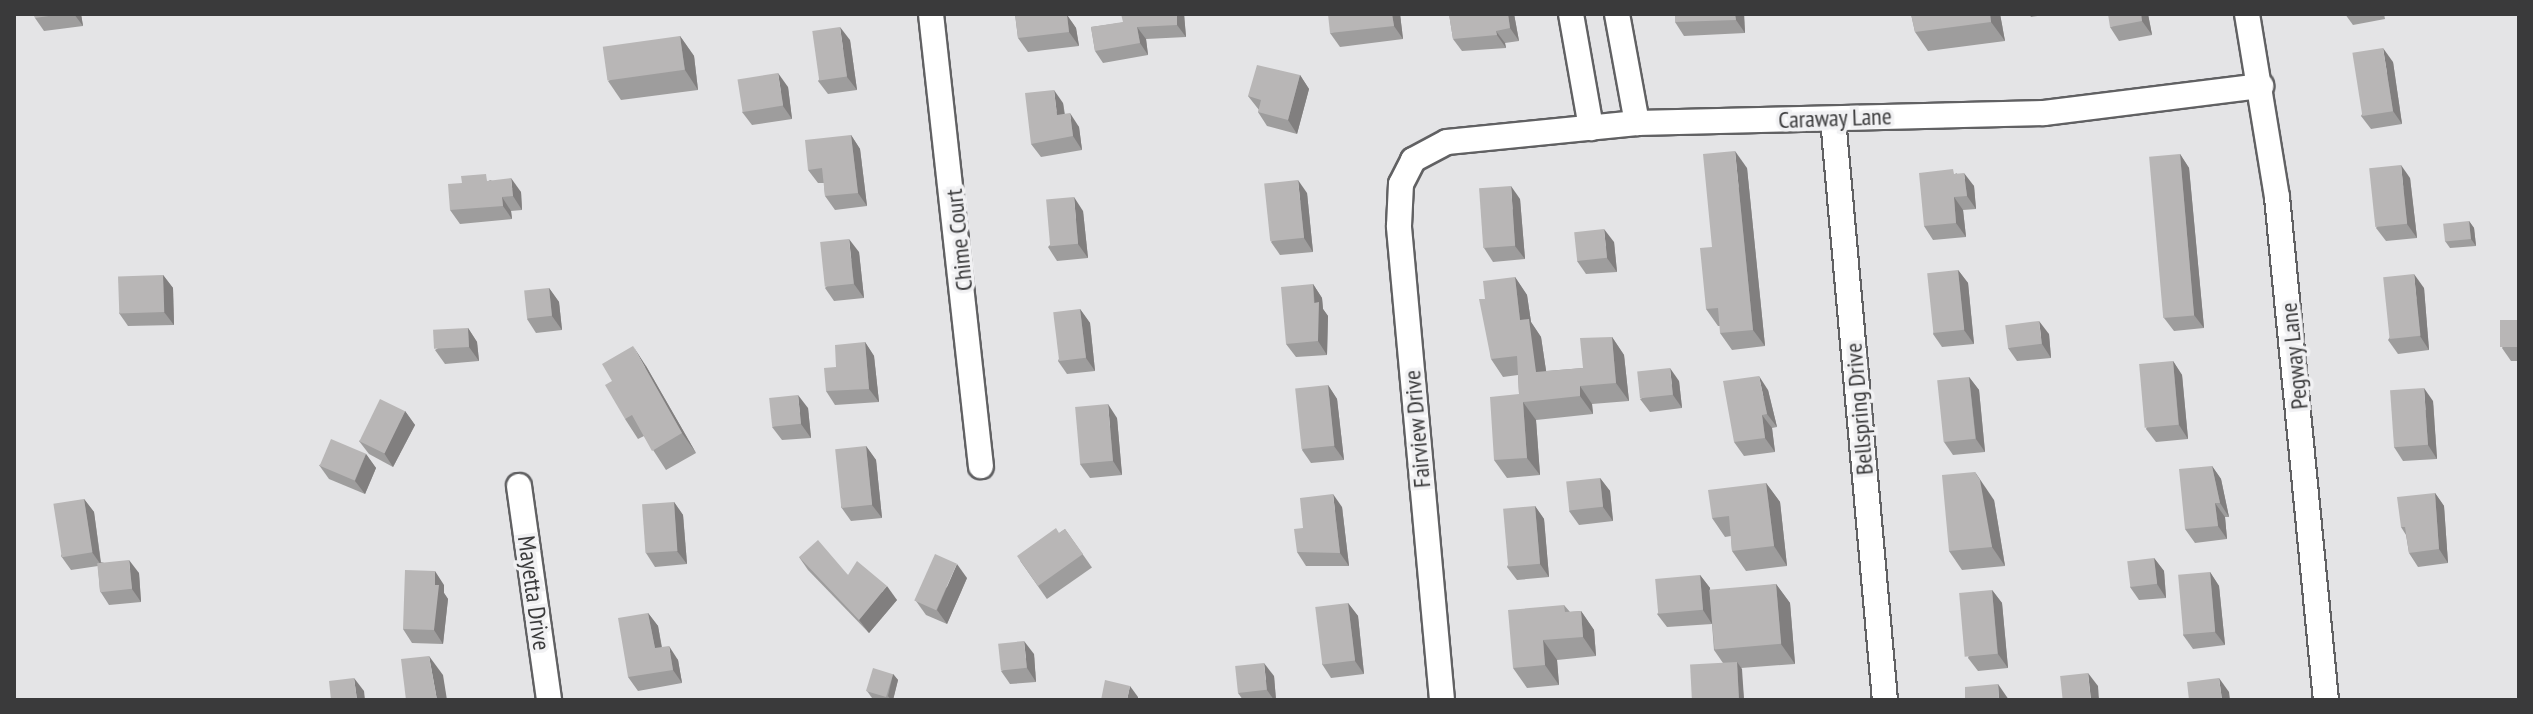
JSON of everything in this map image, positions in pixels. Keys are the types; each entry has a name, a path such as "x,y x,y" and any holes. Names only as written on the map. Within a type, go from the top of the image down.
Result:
{"street":[{"name":"Chime Court","path":"931,14 981,466"},
{"path":"1571,14 1591,128"},
{"path":"1617,14 1637,123"},
{"name":"Pegway Lane","path":"2247,14 2261,86 2297,376 2326,700"},
{"name":"Caraway Lane","path":"1413,160 1447,142 1637,123 2044,113 2261,86"},
{"name":"Bellspring Drive","path":"1833,119 1885,700"},
{"name":"Fairview Drive","path":"1413,160 1401,184 1399,238 1442,700"},
{"name":"Mayetta Drive","path":"519,486 549,700"}],"building":[{"path":"34,14 62,14 35,18"},
{"path":"1015,14 1067,15 1069,32 1018,38"},
{"path":"1121,14 1177,14 1177,25 1137,27 1140,43 1095,51 1091,27 1123,22"},
{"path":"1328,14 1392,14 1394,26 1330,33"},
{"path":"1449,14 1508,14 1510,28 1496,31 1497,35 1453,39"},
{"path":"1675,14 1735,14 1736,20 1675,22"},
{"path":"1911,14 1990,14 1991,22 1915,32"},
{"path":"2108,14 2141,14 2142,21 2110,27"},
{"path":"840,27 847,77 819,80 812,31"},
{"path":"680,36 685,70 607,81 603,47"},
{"path":"2383,48 2393,111 2362,116 2352,53"},
{"path":"1257,65 1300,75 1288,120 1258,112 1261,100 1248,96"},
{"path":"778,73 783,106 743,112 738,79"},
{"path":"1054,90 1057,115 1070,113 1073,136 1031,144 1025,93"},
{"path":"851,135 858,193 825,196 822,168 808,170 805,140"},
{"path":"1735,151 1753,330 1720,333 1718,308 1706,309 1700,248 1712,247 1703,154"},
{"path":"2180,154 2194,315 2163,318 2149,157"},
{"path":"2401,165 2407,224 2375,227 2369,168"},
{"path":"1953,169 1954,174 1964,173 1967,196 1954,197 1956,223 1924,226 1919,173"},
{"path":"486,174 487,181 511,178 513,196 502,197 503,206 450,210 448,184 462,183 461,176"},
{"path":"1298,180 1304,238 1270,241 1264,184"},
{"path":"1511,186 1515,246 1483,248 1479,188"},
{"path":"1074,197 1078,244 1050,246 1046,199"},
{"path":"2469,221 2471,239 2445,242 2443,224"},
{"path":"1604,229 1607,258 1577,261 1574,232"},
{"path":"849,239 854,284 825,287 820,242"},
{"path":"1958,270 1964,330 1933,333 1927,273"},
{"path":"2414,274 2420,336 2390,339 2383,277"},
{"path":"163,275 164,312 119,314 118,277"},
{"path":"1515,277 1520,320 1529,319 1536,372 1583,368 1580,338 1612,337 1616,383 1580,386 1580,396 1523,402 1527,458 1494,460 1490,397 1519,394 1517,356 1491,359 1479,299 1485,299 1483,281"},
{"path":"1313,284 1314,303 1319,302 1318,341 1286,344 1281,287"},
{"path":"549,288 552,316 527,318 524,291"},
{"path":"1080,309 1086,358 1059,361 1053,312"},
{"path":"2500,320 2519,320 2519,347 2500,347"},
{"path":"2039,321 2042,344 2008,348 2005,325"},
{"path":"468,328 469,347 434,349 433,330"},
{"path":"865,342 869,389 826,391 824,368 836,367 835,345"},
{"path":"633,346 682,433 652,451 632,415 625,419 605,385 612,381 602,364"},
{"path":"2173,361 2179,425 2145,428 2139,364"},
{"path":"1670,368 1673,395 1640,398 1637,371"},
{"path":"1759,376 1767,414 1762,415 1765,438 1734,442 1723,381"},
{"path":"1969,377 1975,439 1944,442 1937,380"},
{"path":"1328,385 1334,446 1302,449 1295,388"},
{"path":"2424,388 2428,445 2394,447 2390,390"},
{"path":"798,395 801,424 772,427 769,398"},
{"path":"380,399 405,411 385,454 359,441"},
{"path":"1108,404 1113,461 1080,464 1075,407"},
{"path":"331,439 366,454 355,481 320,466"},
{"path":"866,446 872,505 841,508 835,449"},
{"path":"2212,466 2220,503 2215,503 2218,526 2185,529 2179,469"},
{"path":"1975,472 1980,480 1992,547 1949,551 1942,475"},
{"path":"1600,478 1603,507 1569,510 1566,482"},
{"path":"1766,483 1774,546 1732,551 1729,516 1712,518 1708,490"},
{"path":"2435,493 2439,549 2409,553 2397,497"},
{"path":"1333,494 1340,553 1297,552 1294,529 1303,528 1300,498"},
{"path":"84,499 92,552 62,557 53,504"},
{"path":"674,502 677,551 645,553 642,504"},
{"path":"1535,506 1540,564 1508,567 1503,509"},
{"path":"1056,528 1059,533 1065,529 1083,554 1038,586 1017,556"},
{"path":"818,540 848,575 857,561 887,586 859,620 799,557"},
{"path":"935,554 957,564 936,610 914,601"},
{"path":"2154,558 2157,584 2130,587 2127,561"},
{"path":"129,560 132,589 100,592 97,563"},
{"path":"405,570 435,571 435,585 439,585 434,630 403,629"},
{"path":"2210,572 2215,632 2183,635 2178,575"},
{"path":"1700,575 1703,610 1658,614 1655,579"},
{"path":"1776,584 1781,644 1714,650 1709,590"},
{"path":"1992,590 1998,654 1965,657 1959,593"},
{"path":"1348,603 1355,661 1322,665 1315,607"},
{"path":"1564,605 1565,612 1581,611 1583,637 1543,640 1545,665 1513,668 1508,610"},
{"path":"648,613 655,648 669,646 673,670 628,677 618,618"},
{"path":"1024,641 1027,668 1001,671 998,644"},
{"path":"429,656 437,700 406,700 401,659"},
{"path":"1737,662 1739,700 1692,700 1690,664"},
{"path":"1264,663 1267,690 1238,693 1235,666"},
{"path":"873,668 893,674 886,697 866,691"},
{"path":"2088,673 2091,700 2063,700 2060,676"},
{"path":"354,678 357,700 331,700 329,681"},
{"path":"2219,678 2222,700 2189,700 2187,682"},
{"path":"1105,680 1130,686 1127,700 1101,700"},
{"path":"1998,684 1999,700 1965,700 1965,687"}]}
